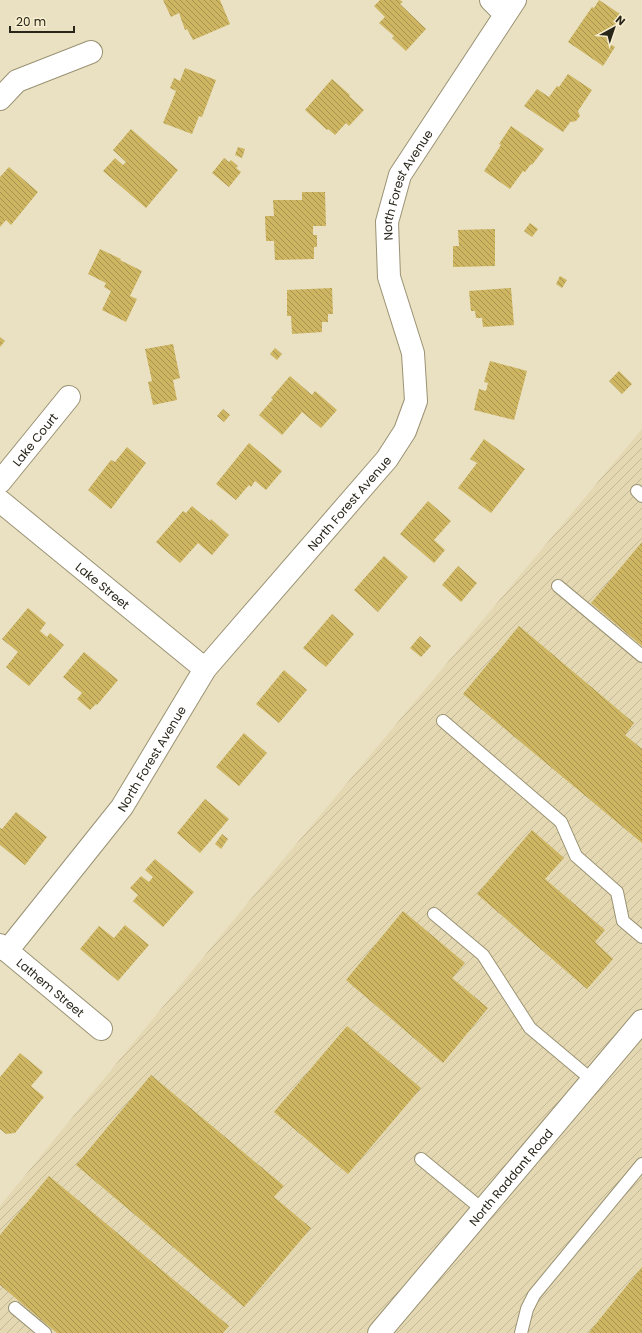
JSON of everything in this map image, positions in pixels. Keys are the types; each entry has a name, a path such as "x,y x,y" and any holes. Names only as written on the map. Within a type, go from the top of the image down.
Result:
{"street":[{"name":"North Forest Avenue","path":"3,948 122,807 205,669 387,459 405,431 416,401 413,353 389,277 387,222 400,175 504,5"},
{"path":"0,99 17,81 91,52"},
{"name":"Lake Court","path":"0,482 69,397"},
{"name":"Lake Street","path":"0,501 205,669"},
{"name":"Lathem Street","path":"3,948 102,1029"},
{"name":"North Raddant Road","path":"379,1333 642,1021"}],"lane":[{"path":"558,586 642,656"},
{"path":"443,721 561,822 576,856 617,892 624,921 642,937"},
{"path":"434,914 483,955 530,1028 592,1080"},
{"path":"421,1159 483,1210"},
{"path":"521,1333 527,1309 534,1295 642,1164"},
{"path":"15,1308 45,1333"}],"shaded area":[{"path":"642,429 642,1333 0,1333 0,1206 273,872"}],"building":[{"path":"163,0 220,0 230,24 193,40 187,29 185,30 179,13 171,17"},
{"path":"380,0 400,0 403,2 400,4 426,29 406,51 392,38 394,36 379,23 385,17 374,6"},
{"path":"599,0 623,16 607,42 615,47 603,66 568,42 592,7 594,8"},
{"path":"185,68 216,80 202,117 199,116 192,134 163,123 176,91 170,88 174,78 180,81"},
{"path":"568,74 592,90 578,111 580,116 576,121 571,121 563,132 524,106 537,89 549,97 557,86 559,87"},
{"path":"332,79 364,110 349,126 346,123 335,135 328,129 327,130 305,110"},
{"path":"511,126 544,149 532,165 531,164 525,172 523,171 510,189 484,171 501,145 499,144"},
{"path":"131,129 178,170 146,208 103,171 115,158 123,165 126,162 113,150"},
{"path":"238,147 245,149 242,158 235,155"},
{"path":"224,158 229,162 231,160 238,166 236,168 241,172 229,187 212,173"},
{"path":"9,167 38,192 11,225 6,220 0,227 0,177"},
{"path":"302,192 325,192 326,226 313,226 313,235 317,235 317,247 314,247 314,259 275,260 274,241 266,241 265,216 274,216 273,200 302,200"},
{"path":"530,223 538,229 532,237 524,231"},
{"path":"495,229 495,266 453,267 453,246 459,246 458,230"},
{"path":"100,249 142,271 130,296 137,299 126,322 102,310 111,291 104,287 106,283 88,274"},
{"path":"560,276 567,280 562,288 556,284"},
{"path":"332,288 333,314 328,314 328,322 322,322 322,332 292,334 291,316 287,316 287,290"},
{"path":"511,288 514,325 483,327 482,318 476,318 475,311 471,311 469,291"},
{"path":"0,337 5,341 0,347"},
{"path":"173,344 180,378 173,380 177,400 153,405 148,382 152,381 145,349"},
{"path":"275,348 282,354 277,360 270,354"},
{"path":"490,361 527,371 514,420 474,410 479,389 486,391 488,383 484,382"},
{"path":"619,371 632,384 622,394 609,381"},
{"path":"290,376 312,395 315,391 337,410 321,428 302,412 282,435 259,415"},
{"path":"223,409 230,415 224,422 217,416"},
{"path":"484,439 525,469 491,513 458,488 477,463 470,459"},
{"path":"249,443 282,471 266,490 255,481 251,487 249,485 236,500 216,484"},
{"path":"127,447 146,463 111,509 88,490 111,460 115,462"},
{"path":"428,501 451,521 434,540 445,550 434,563 400,534"},
{"path":"192,506 210,521 211,519 229,535 212,555 198,543 180,563 156,542 183,511 186,513"},
{"path":"642,542 642,646 591,603"},
{"path":"384,556 408,577 378,612 354,590"},
{"path":"458,566 477,583 461,602 442,585"},
{"path":"28,608 46,623 40,631 47,637 50,633 64,645 29,686 6,667 18,652 2,639"},
{"path":"332,614 354,634 326,667 303,648"},
{"path":"519,626 634,723 625,735 642,749 642,843 463,694"},
{"path":"420,636 431,646 421,657 410,648"},
{"path":"84,652 118,680 97,705 96,704 90,710 77,699 82,693 63,677"},
{"path":"284,670 307,690 279,723 256,704"},
{"path":"244,733 267,753 239,786 216,767"},
{"path":"205,799 229,819 200,853 177,833"},
{"path":"16,812 47,837 25,865 0,845 0,828 2,829"},
{"path":"532,830 564,858 545,879 605,930 595,942 613,959 587,989 477,894"},
{"path":"222,834 228,839 221,849 215,844"},
{"path":"155,859 194,892 163,927 133,901 138,895 130,888 141,876 149,882 153,877 145,870"},
{"path":"403,911 465,963 452,978 488,1008 443,1063 346,980"},
{"path":"125,925 149,945 118,981 80,949 99,926 114,938"},
{"path":"347,1026 421,1088 348,1174 274,1112"},
{"path":"20,1053 43,1072 31,1086 44,1097 15,1133 6,1134 0,1129 0,1077"},
{"path":"151,1075 284,1186 274,1197 311,1228 244,1307 76,1165"},
{"path":"49,1176 229,1326 223,1333 57,1333 0,1285 0,1235"},
{"path":"642,1267 642,1333 589,1333 590,1331"}]}
